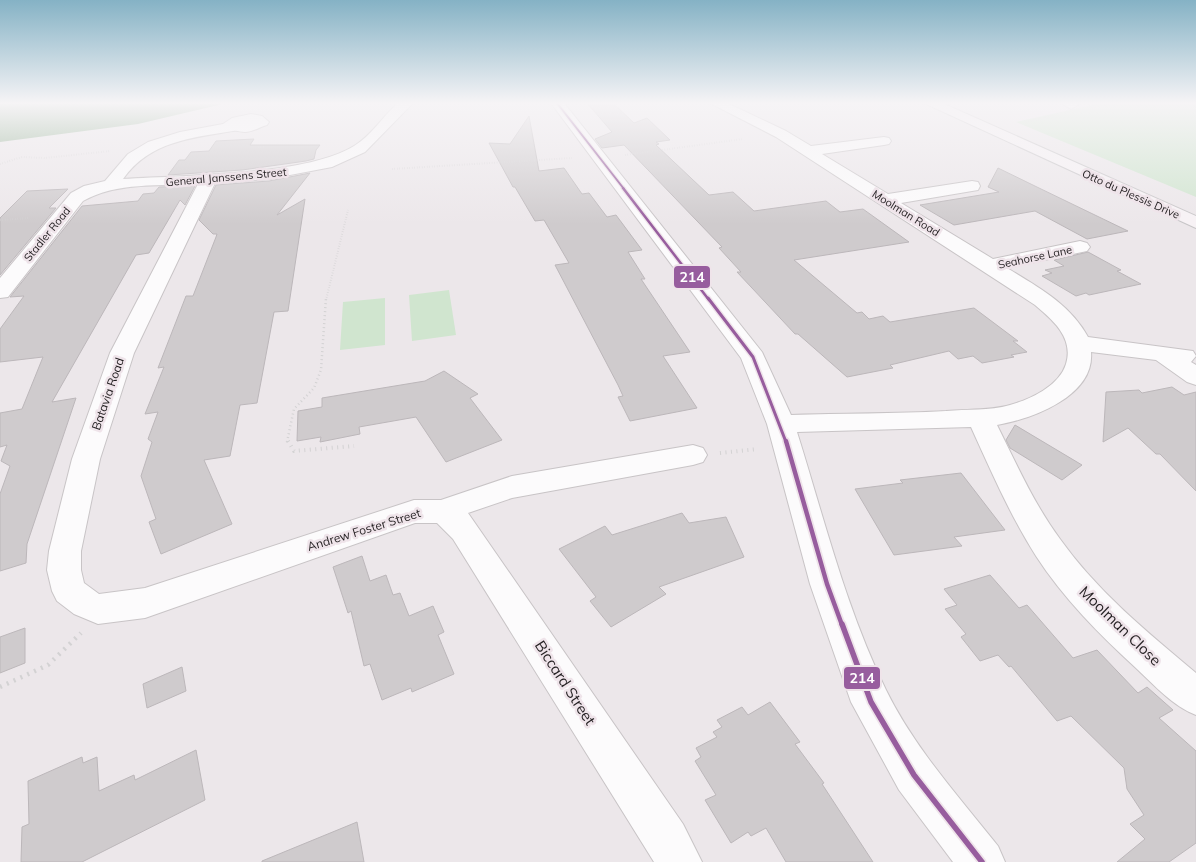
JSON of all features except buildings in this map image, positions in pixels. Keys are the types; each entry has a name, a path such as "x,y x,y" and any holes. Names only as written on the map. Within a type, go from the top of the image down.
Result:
{"main road":[{"name":"Otto du Plessis Drive","path":"1018,143 1196,223"},
{"name":"Otto du Plessis Drive","path":"1049,143 1187,202"}],"street":[{"path":"112,185 131,158 146,148 163,143"},
{"name":"General Janssens Street","path":"112,185 294,171 345,157 360,149 365,143"},
{"path":"588,143 747,348 761,372 774,436 843,631 871,702 914,775 982,862"},
{"name":"Moolman Road","path":"796,143 1044,300 1062,316 1079,343"},
{"path":"808,151 867,143"},
{"name":"Batavia Road","path":"91,619 86,604 69,591 64,570 65,551 86,459 122,353 209,179"},
{"name":"Stadler Road","path":"0,292 77,197 90,190 112,185"},
{"path":"886,200 972,186"},
{"name":"Seahorse Lane","path":"990,266 1080,247"},
{"path":"774,436 1008,414 1034,406 1057,392 1075,375 1080,355 1079,343 1181,362"},
{"name":"Moolman Close","path":"980,418 1030,518 1059,563 1095,606 1196,697"},
{"name":"Andrew Foster Street","path":"91,619 145,603 414,512 443,511 478,497 512,487 693,455"},
{"name":"Biccard Street","path":"443,511 454,518 464,530 667,840 679,862"}],"path":[{"path":"260,143 258,147 265,147"},
{"path":"600,158 711,143"},
{"path":"0,164 22,157 45,158 113,150"},
{"path":"392,168 480,165 575,158"},
{"path":"348,210 326,292 321,370 314,388 294,409 287,443 294,451 354,446"},
{"path":"0,220 33,217"},
{"path":"722,453 774,436"},
{"path":"0,687 48,665 91,619"}],"shaded area":[{"path":"1067,143 1196,143 1196,197"},
{"path":"449,290 456,335 412,341 409,295"},
{"path":"385,298 385,345 340,350 343,302"}],"transit line":[{"name":"214","path":"588,143 753,357 781,424 827,584 871,702 914,775 982,862"}]}
